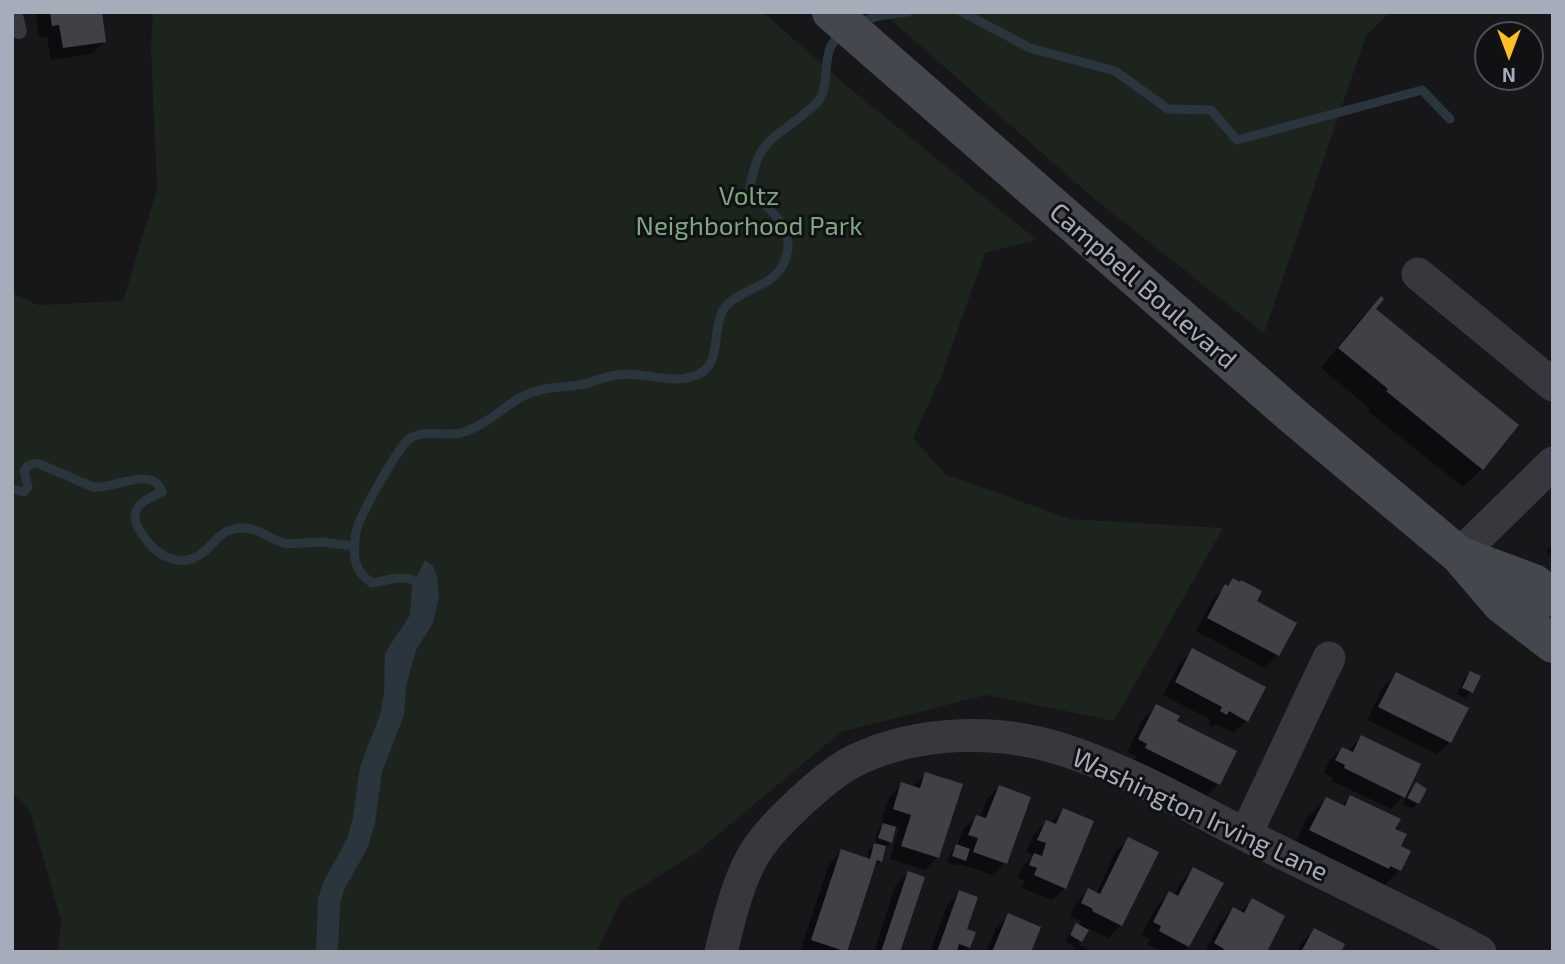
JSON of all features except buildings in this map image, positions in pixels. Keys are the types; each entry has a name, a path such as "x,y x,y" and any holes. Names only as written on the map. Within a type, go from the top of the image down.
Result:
{"street":[{"name":"Campbell Boulevard","path":"831,12 1292,415 1459,555 1501,604 1553,644"},
{"path":"1418,274 1553,385"},
{"path":"1459,555 1553,463"},
{"name":"Campbell Boulevard","path":"1459,555 1534,583 1553,598"},
{"path":"1246,834 1329,658"},
{"name":"Washington Irving Lane","path":"721,952 735,898 757,849 778,824 822,784 854,761 901,744 979,734 1024,740 1066,750 1132,778 1402,910 1480,952"}],"lane":[{"path":"14,12 19,31"}],"green space":[{"name":"Voltz Neighborhood Park","path":"153,12 763,12 848,87 1037,240 985,253 941,377 913,438 945,474 1070,519 1223,528 1114,721 986,695 841,732 697,852 621,900 597,952 58,952 61,921 30,811 12,792 12,293 38,305 123,301 157,189 151,49"},
{"path":"882,12 1390,12 1366,36 1264,333 1092,197"}],"shaded area":[{"path":"425,560 433,566 437,576 439,596 433,623 416,650 406,686 404,715 382,772 375,823 368,847 344,890 340,903 338,952 316,952 318,899 323,883 347,839 353,818 360,767 380,715 384,694 385,653 410,615 412,586"}],"waterway":[{"path":"859,24 889,14 908,12"},
{"path":"962,12 1030,48 1115,71 1168,109 1211,110 1237,140 1422,90 1450,119"},
{"path":"422,588 405,578 372,583 357,567 354,554 356,532 364,512 406,442 418,435 458,434 472,429 523,396 538,390 585,384 616,375 635,374 674,379 694,376 704,371 714,354 723,311 737,297 773,277 785,261 788,238 781,222 750,188 753,173 767,144 819,100 825,83 830,48 841,35"},
{"path":"12,489 24,492 28,487 24,471 29,465 37,463 93,487 131,480 150,480 157,484 162,492 145,500 138,507 136,523 153,548 164,556 177,560 190,560 203,553 228,531 244,528 284,543 322,542 354,546"}]}
